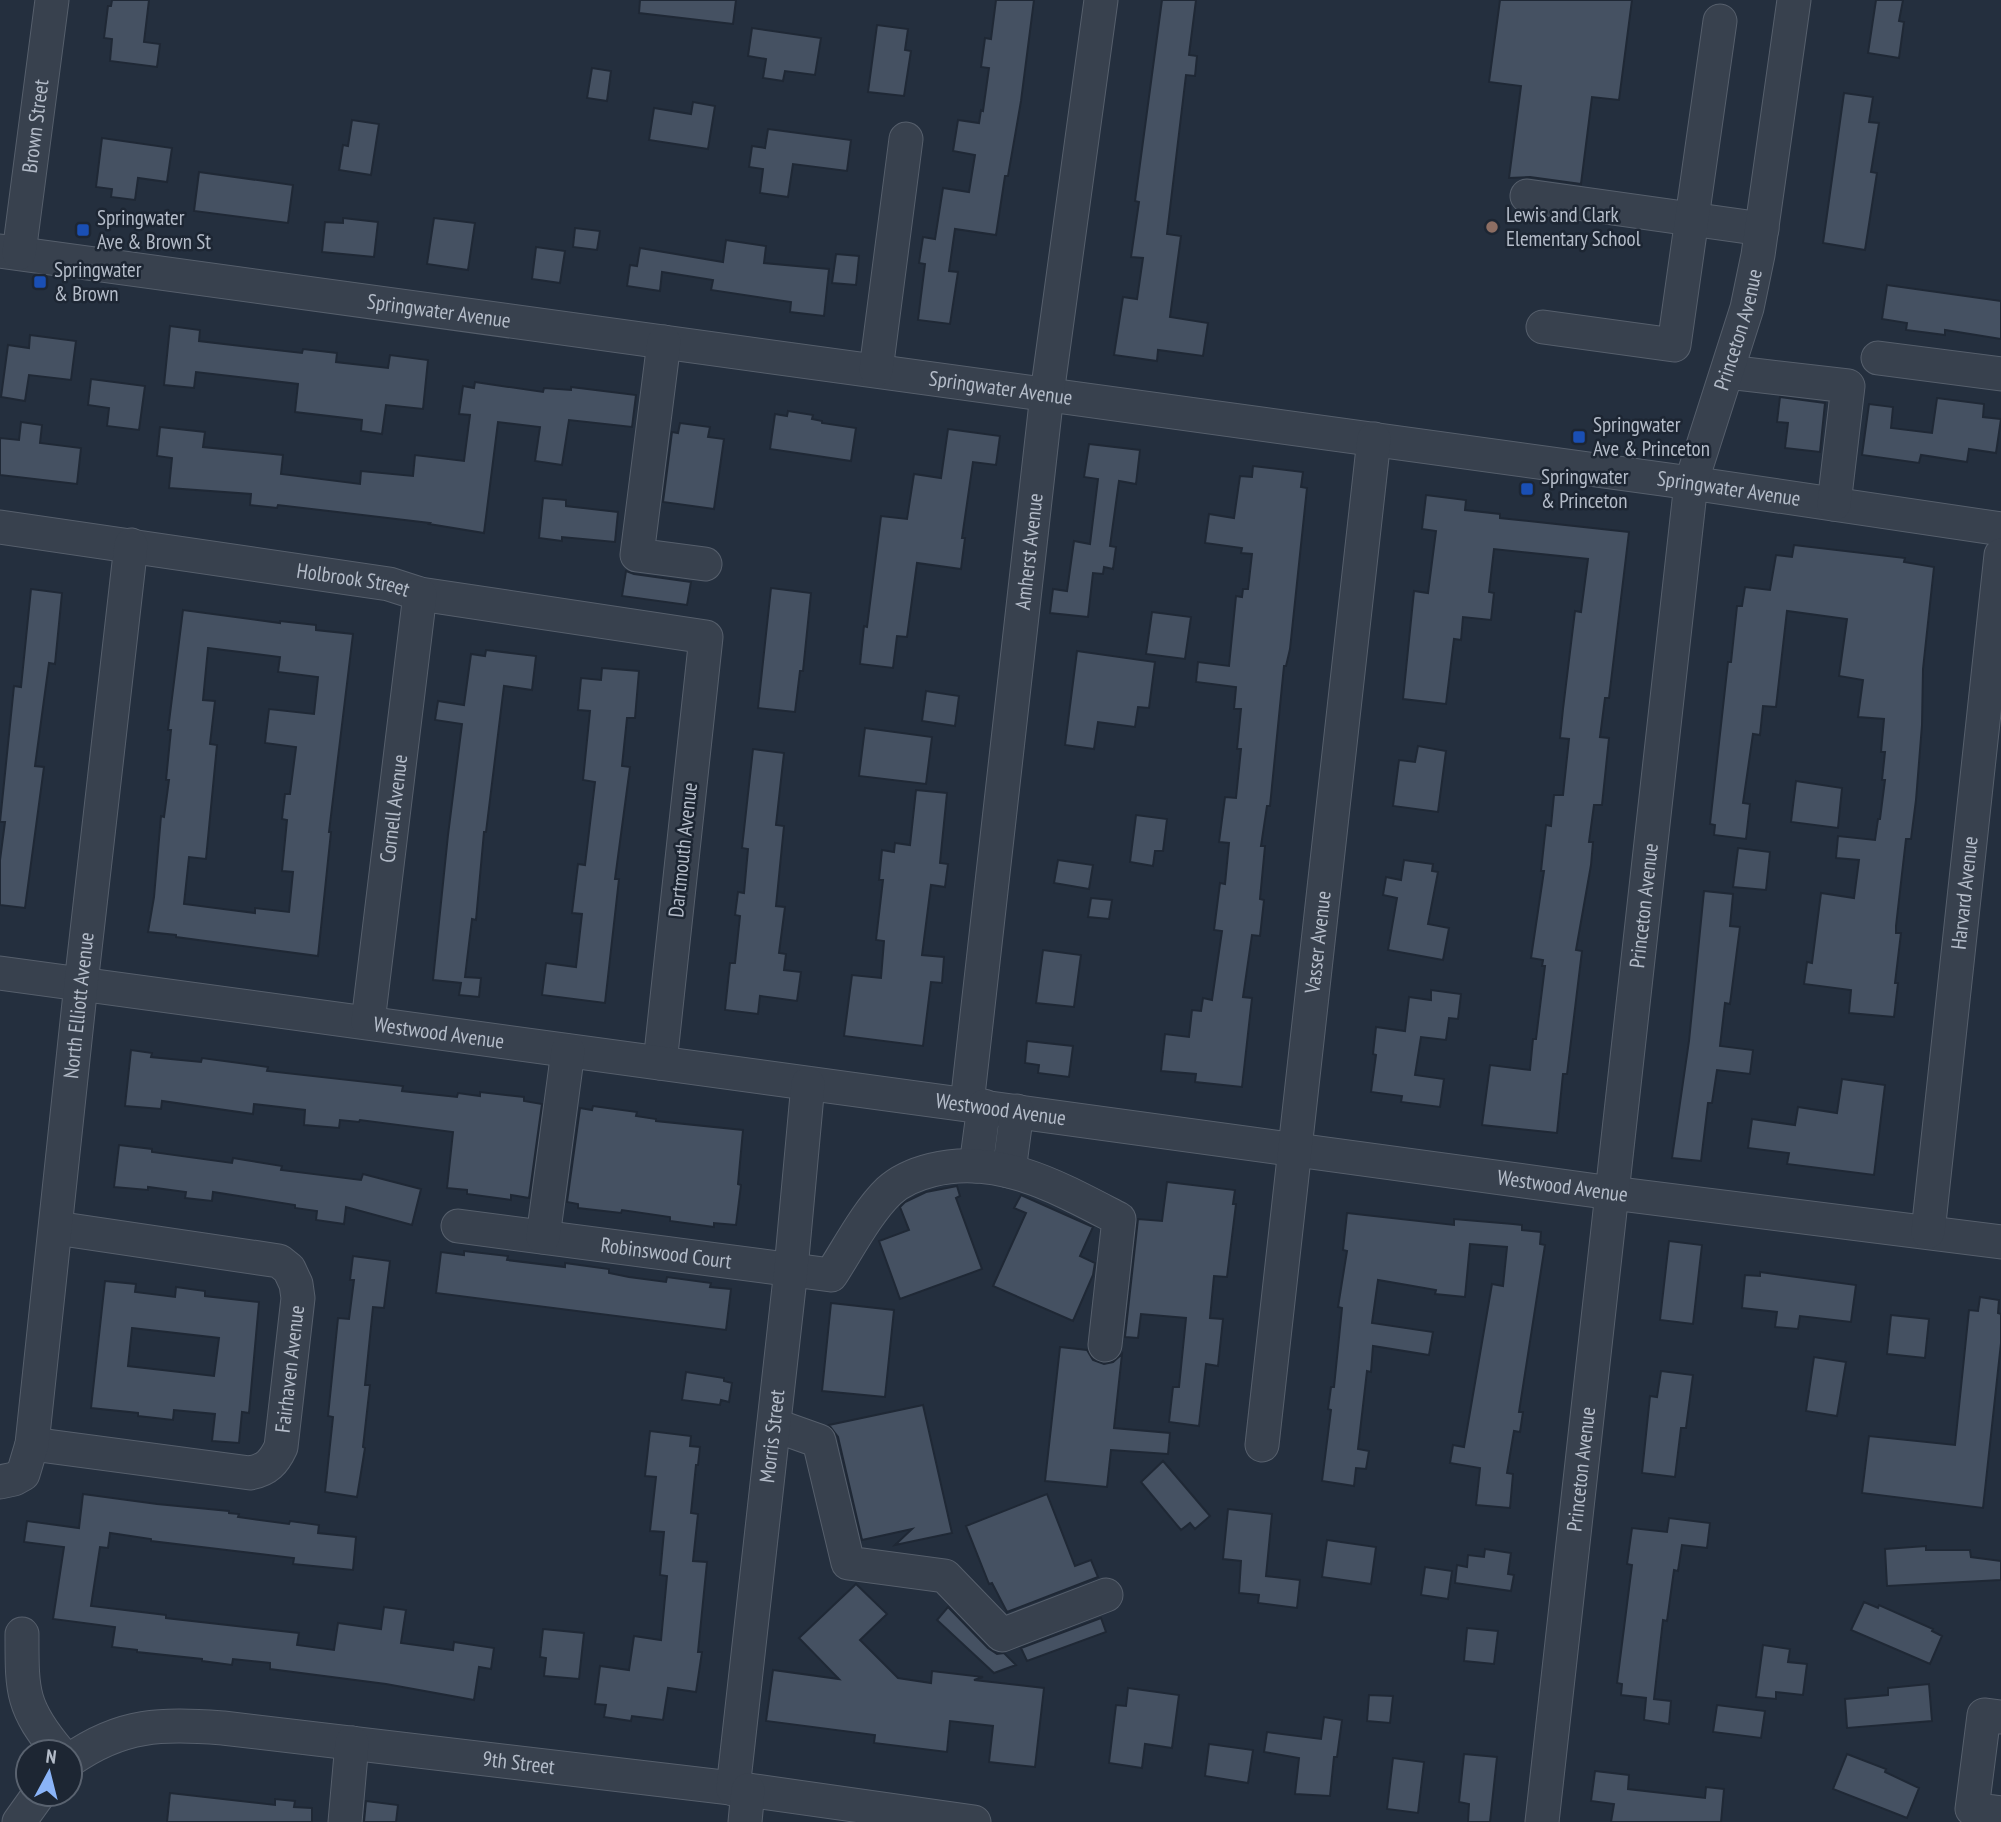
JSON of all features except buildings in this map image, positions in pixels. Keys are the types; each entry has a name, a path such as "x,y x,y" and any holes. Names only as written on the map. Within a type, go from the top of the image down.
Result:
{"street":[{"name":"Brown Street","path":"9,252 52,0"},
{"name":"Amherst Avenue","path":"976,1166 975,1105 1047,394 1101,0"},
{"name":"Princeton Avenue","path":"1542,1822 1691,483 1747,308 1762,229 1794,0"},
{"path":"1543,327 1674,345 1720,21"},
{"path":"876,370 906,139"},
{"path":"1527,196 1762,229"},
{"name":"Springwater Avenue","path":"9,252 1691,483 2001,529"},
{"path":"664,342 637,555 705,564"},
{"path":"1878,358 2001,374"},
{"path":"1728,372 1848,386 1834,504"},
{"name":"Vasser Avenue","path":"1262,1445 1374,439"},
{"name":"Holbrook Street","path":"0,527 389,584 420,594 706,637"},
{"name":"North Elliott Avenue","path":"20,1464 56,1228 80,984 131,545"},
{"name":"Harvard Avenue","path":"1928,1232 2001,555"},
{"name":"Cornell Avenue","path":"368,1022 420,594"},
{"name":"Dartmouth Avenue","path":"660,1063 706,637"},
{"name":"Westwood Avenue","path":"0,973 1612,1193 2001,1242"},
{"path":"543,1237 568,1051"},
{"name":"Morris Street","path":"742,1800 774,1425 808,1084"},
{"path":"1009,1171 1017,1111"},
{"path":"976,1166 1009,1171 1057,1187 1119,1219 1105,1345"},
{"name":"Robinswood Court","path":"458,1226 831,1275 880,1201 898,1183 940,1168 976,1166"},
{"name":"Fairhaven Avenue","path":"20,1464 250,1473 263,1470 281,1447 296,1320 296,1284 289,1269 279,1261 56,1228"},
{"path":"774,1425 819,1441 848,1563 945,1576 1002,1635 1106,1595"},
{"path":"22,1634 22,1669 27,1706 47,1738"},
{"path":"2001,1717 1984,1715 1972,1809 2001,1813"},
{"name":"9th Street","path":"84,1750 94,1743 134,1729 172,1725 352,1743 742,1800 974,1822"},
{"path":"345,1822 352,1743"}],"place":[{"name":"Lewis and Clark Elementary School","path":"1492,227"},
{"name":"Springwater Ave & Brown St","path":"83,230"},
{"name":"Springwater & Brown","path":"40,282"},
{"name":"Springwater Ave & Princeton","path":"1579,437"},
{"name":"Springwater & Princeton","path":"1527,489"}]}
